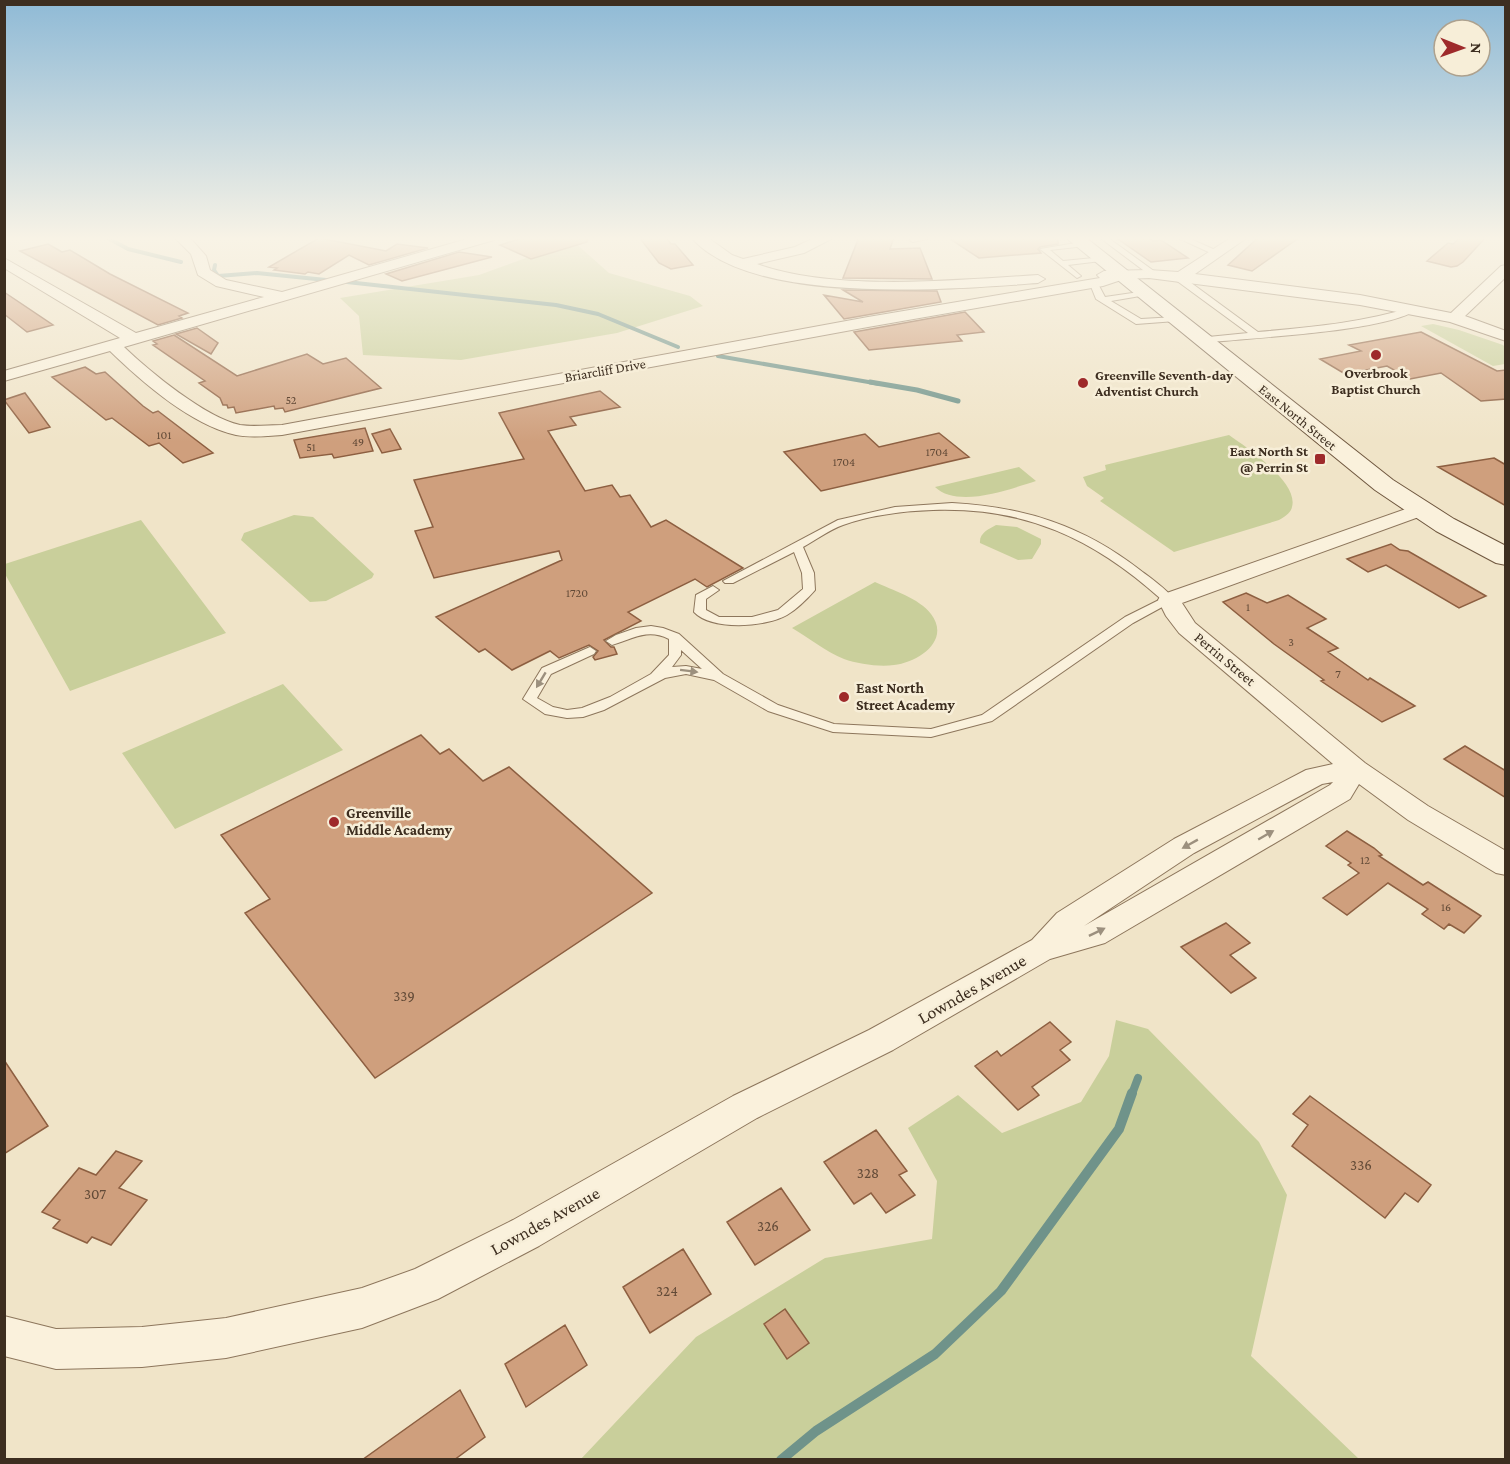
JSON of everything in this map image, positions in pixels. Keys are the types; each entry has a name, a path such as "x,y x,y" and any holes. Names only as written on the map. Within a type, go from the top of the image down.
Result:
{"main road":[{"name":"East North Street","path":"1165,305 1176,319 1201,340 1384,485 1420,510 1506,557"}],"street":[{"path":"77,305 134,339"},
{"path":"4,376 255,305"},
{"name":"Briarcliff Drive","path":"113,345 133,365 206,415 231,428 263,432 967,305"},
{"path":"1391,305 1454,318 1506,336"},
{"path":"1454,318 1468,305"},
{"path":"1169,600 1420,510"},
{"name":"Perrin Street","path":"1169,600 1177,616 1187,628 1356,769 1418,813 1506,865"},
{"name":"Lowndes Avenue","path":"1041,949 1068,921 1184,846 1315,776 1356,769"},
{"name":"Lowndes Avenue","path":"4,1336 56,1349 142,1347 226,1338 362,1308 424,1285 526,1233 745,1107 881,1040 1041,949 1094,935 1340,792 1356,769"}],"lane":[{"path":"1111,305 1138,322 1176,319"},
{"path":"1217,305 1255,334"},
{"path":"1201,340 1380,321 1409,314 1413,309"},
{"path":"612,641 638,630 655,629 675,637 718,677 773,708 833,728 931,733 987,718 1129,620 1169,600 1147,579 1096,545 1060,527 1024,515 941,507 901,510 840,523 729,581"},
{"path":"713,590 700,597 700,612 717,621 752,621 782,613 809,590 808,573 796,546"},
{"path":"590,651 546,671 530,699 550,711 575,715 612,702 665,668 675,655 675,637"},
{"path":"650,678 678,670 718,677"}],"green space":[{"path":"348,305 703,306 617,333 461,360 363,355 359,316"},
{"path":"1433,324 1503,345 1505,364 1493,366 1421,326"},
{"path":"1229,435 1270,466 1288,487 1292,497 1292,507 1283,518 1174,552 1100,501 1104,498 1087,486 1083,477 1106,470 1105,465"},
{"path":"1019,467 1036,481 999,492 970,497 945,493 935,487"},
{"path":"294,515 313,517 374,574 372,578 326,601 310,602 241,540 244,533"},
{"path":"141,520 226,633 70,691 5,574 5,564"},
{"path":"996,525 1017,527 1041,539 1041,544 1032,559 1018,560 980,543 983,534"},
{"path":"875,582 920,603 931,614 937,633 935,641 922,654 894,665 856,662 844,659 792,628"},
{"path":"283,684 343,750 175,829 122,753"},
{"path":"1116,1020 1148,1029 1259,1142 1287,1195 1251,1356 1359,1459 580,1460 696,1337 825,1258 932,1239 937,1181 908,1128 958,1095 1002,1133 1081,1102 1109,1056"}],"building":[{"path":"4,305 24,305 53,325 27,332 4,314"},
{"path":"121,305 173,305 188,313 179,316 182,318 158,325"},
{"path":"833,305 922,305 844,319"},
{"path":"965,312 984,332 957,335 962,341 869,350 854,332"},
{"path":"197,328 218,343 211,354 176,334"},
{"name":"Overbrook Baptist Church","path":"1421,332 1497,371 1506,370 1506,399 1481,401 1441,373 1410,379 1387,366 1345,374 1320,359 1361,351 1349,345"},
{"path":"174,335 237,376 307,354 323,364 346,358 381,388 285,412 283,408 275,409 274,406 236,413 234,407 228,408 227,405 223,405 220,398 199,383 205,381 153,345 157,344 153,341"},
{"path":"85,367 96,374 105,372 143,406 153,413 158,411 213,453 183,463 159,443 149,446 112,418 106,420 52,377"},
{"path":"600,391 620,407 570,417 576,425 548,431 585,491 612,485 620,497 630,495 651,527 666,520 743,568 707,587 695,579 628,612 641,621 604,640 614,647 617,654 595,660 593,657 598,651 589,645 559,658 550,651 512,670 485,649 479,652 436,617 562,560 559,551 434,578 415,531 433,527 414,480 524,459 499,413"},
{"path":"25,393 50,427 29,433 4,400"},
{"path":"365,428 373,451 334,458 332,454 300,458 294,440"},
{"path":"390,429 401,449 382,453 372,434"},
{"path":"939,433 969,457 821,491 784,452 865,434 879,447"},
{"path":"1494,458 1506,465 1506,506 1438,467"},
{"path":"1391,544 1400,550 1408,551 1486,596 1459,608 1386,565 1368,572 1347,559"},
{"path":"1246,593 1267,603 1288,595 1326,619 1307,628 1338,648 1328,652 1368,680 1370,678 1415,706 1382,722 1321,681 1324,680 1274,644 1223,602"},
{"path":"421,735 440,754 449,749 483,781 509,767 652,893 375,1078 245,913 270,899 221,835"},
{"path":"1465,746 1506,771 1506,798 1444,759"},
{"path":"1347,831 1374,848 1382,855 1379,856 1423,885 1428,882 1481,916 1464,933 1449,924 1444,929 1422,914 1428,909 1388,883 1347,915 1323,898 1359,873 1348,865 1351,863 1326,846"},
{"path":"1226,923 1250,943 1230,955 1256,978 1231,993 1181,947"},
{"path":"1050,1022 1071,1042 1060,1050 1070,1060 1032,1087 1039,1095 1018,1110 975,1066 997,1051 1001,1056"},
{"path":"4,1060 48,1126 4,1154"},
{"path":"1310,1096 1431,1185 1418,1202 1405,1193 1385,1218 1292,1146 1308,1125 1293,1114"},
{"path":"876,1130 907,1171 899,1175 915,1195 886,1213 871,1193 854,1204 824,1162"},
{"path":"116,1151 142,1161 119,1188 147,1200 111,1245 92,1237 87,1243 53,1228 60,1220 42,1212 79,1168 96,1175"},
{"path":"781,1188 810,1230 755,1265 727,1222"},
{"path":"683,1249 711,1294 650,1333 623,1287"},
{"path":"785,1309 809,1343 787,1359 764,1324"},
{"path":"565,1325 587,1365 526,1407 505,1364"},
{"path":"460,1390 485,1437 454,1460 362,1460"}],"waterway":[{"path":"557,305 598,314 678,347"},
{"path":"718,356 880,384"},
{"path":"870,382 917,390 958,401"},
{"path":"1132,1094 1138,1078"},
{"path":"781,1460 816,1431 935,1354 1001,1291 1119,1129 1132,1093"}],"place":[{"name":"Overbrook Baptist Church","path":"1376,355"},
{"name":"Greenville Seventh-day Adventist Church","path":"1083,383"},
{"name":"East North St @ Perrin St","path":"1320,459"},
{"name":"East North Street Academy","path":"844,697"},
{"name":"Greenville Middle Academy","path":"334,822"}]}
